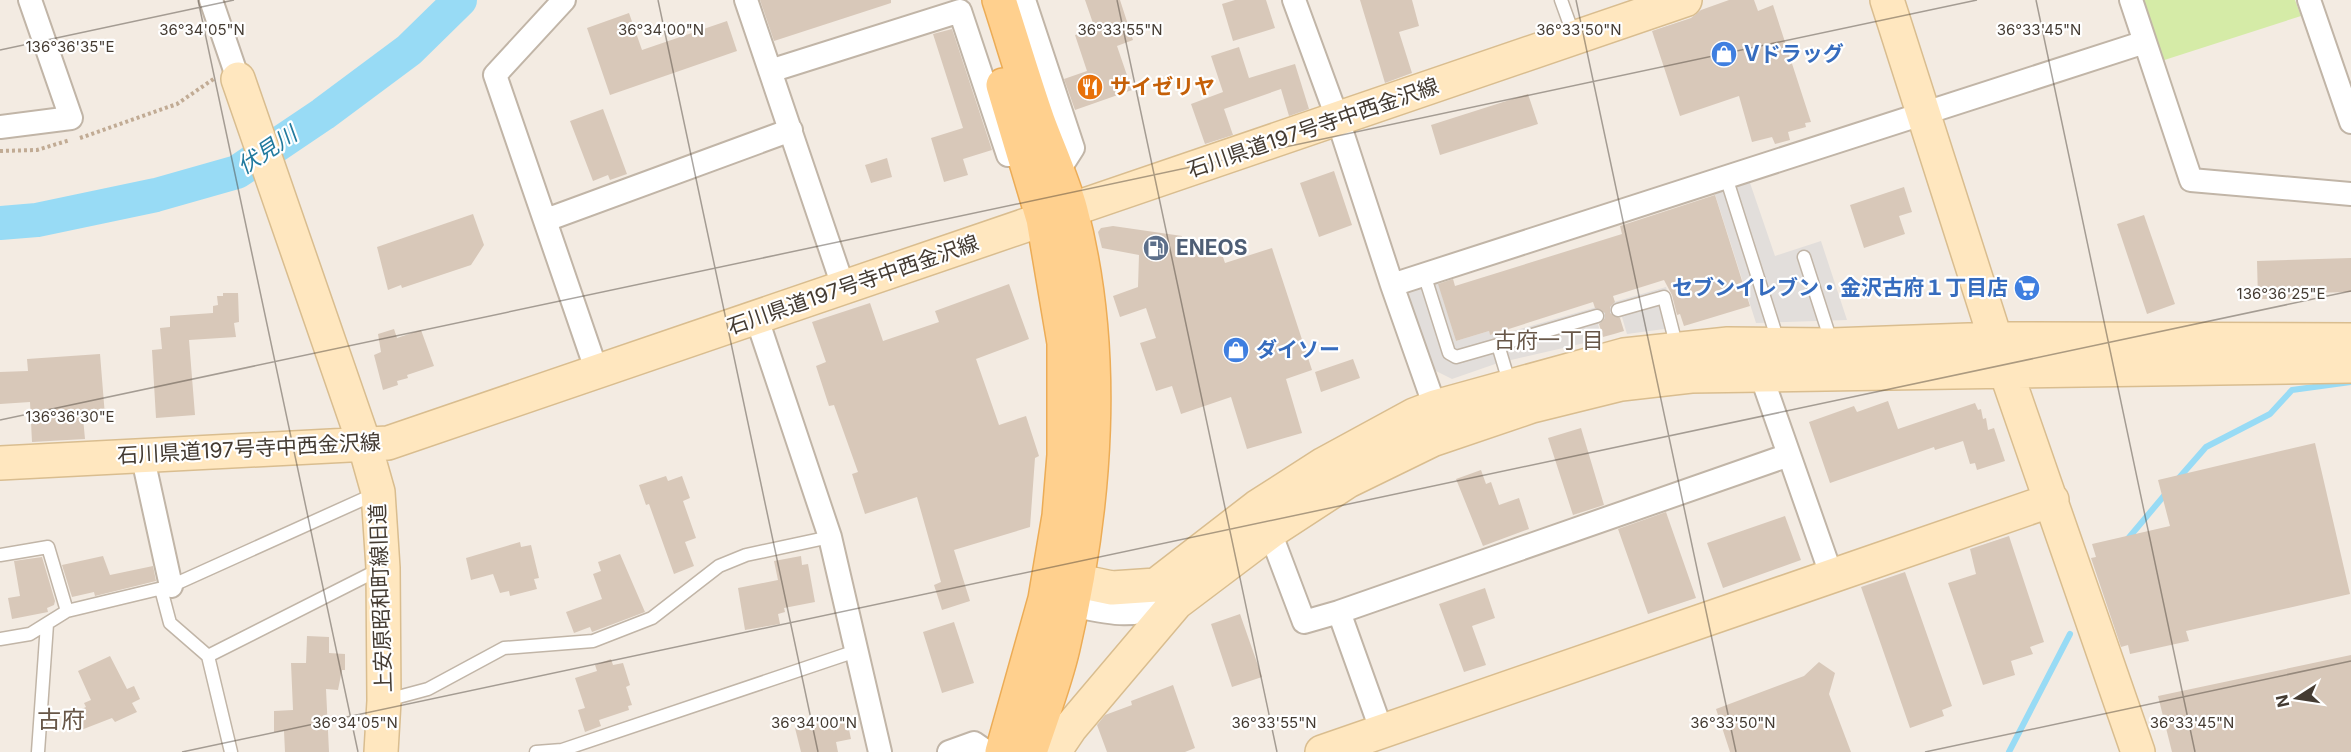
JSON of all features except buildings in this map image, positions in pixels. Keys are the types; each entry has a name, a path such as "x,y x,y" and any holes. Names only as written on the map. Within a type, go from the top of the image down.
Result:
{"main road":[{"path":"978,0 1057,215 1064,343 1061,590 1063,649 1030,752"},
{"path":"999,0 1044,176"},
{"path":"1002,752 1061,590"}],"street":[{"path":"0,127 71,118 30,0"},
{"path":"211,0 236,72"},
{"path":"564,0 495,75 597,372"},
{"path":"746,0 844,289"},
{"path":"770,71 960,11 1013,172 1044,176 1073,148 1024,0"},
{"path":"1294,0 1338,120 1435,407"},
{"name":"石川県道197号寺中西金沢線","path":"0,463 142,454 365,446 388,443 757,319 1685,0"},
{"path":"1887,0 2006,372 2138,752"},
{"path":"2131,0 2191,180 2351,194"},
{"path":"2309,0 2351,122"},
{"path":"1392,285 2145,42"},
{"name":"上安原昭和町線旧道","path":"236,72 365,446 378,492 383,568 384,701 381,752"},
{"path":"546,220 790,130"},
{"path":"757,319 830,537 880,752"},
{"path":"1061,590 1156,585 1257,507 1315,470 1414,415 1435,407 1624,355 1728,344 1833,345 1996,339 2351,340"},
{"path":"1054,752 1071,727 1176,603 1270,532 1348,481 1432,440 1532,406 1621,384 1691,376 2351,366"},
{"path":"1761,375 1832,577"},
{"path":"142,454 166,588"},
{"path":"1270,532 1304,622 1339,612 1789,455"},
{"path":"1322,752 2052,500"},
{"path":"1061,590 1123,615 1148,613 1176,603"},
{"path":"1339,612 1382,732"},
{"path":"949,752 974,743 987,752"}],"lane":[{"path":"1561,0 1575,38"},
{"path":"1726,177 1780,345"},
{"path":"1804,257 1833,345"},
{"path":"1424,274 1449,353 1456,357 1597,316"},
{"path":"1618,310 1664,297 1678,350"},
{"path":"1498,345 1510,386"},
{"path":"0,639 30,634 67,611 166,588 378,492"},
{"path":"384,701 428,689 504,648 593,641 652,618 719,566 746,555 830,537"},
{"path":"0,555 48,547 67,611"},
{"path":"208,656 383,568"},
{"path":"166,588 170,623 208,656 231,752"},
{"path":"38,752 46,624"},
{"path":"536,752 562,751 856,651"}],"path":[{"path":"0,152 37,150 117,127 177,104 236,72"}],"green space":[{"path":"2131,0 2295,0 2301,16 2152,64"}],"shaded area":[{"path":"1749,180 1775,256 1821,241 1847,320 1756,323 1714,191"},
{"path":"1437,279 1456,341 1489,331 1490,335 1502,331 1503,334 1666,287 1679,327 1627,334 1622,317 1598,324 1602,339 1498,363 1452,379 1432,369 1407,297 1412,287"}],"waterway":[{"name":"伏見川","path":"0,223 37,220 156,195 237,172 323,114 409,50 460,0"},
{"path":"2178,479 2206,447 2270,414 2292,390 2351,382"},
{"path":"2126,541 2168,491"},
{"path":"2009,752 2070,634"}],"place":[{"name":"Vドラッグ","path":"1724,54"},
{"name":"サイゼリヤ","path":"1090,87"},
{"name":"ENEOS","path":"1156,248"},
{"name":"セブンイレブン・金沢古府１丁目店","path":"2027,288"},
{"name":"ダイソー","path":"1236,350"}],"district":[{"name":"古府一丁目","path":"1549,340"},
{"name":"古府","path":"61,720"}]}
